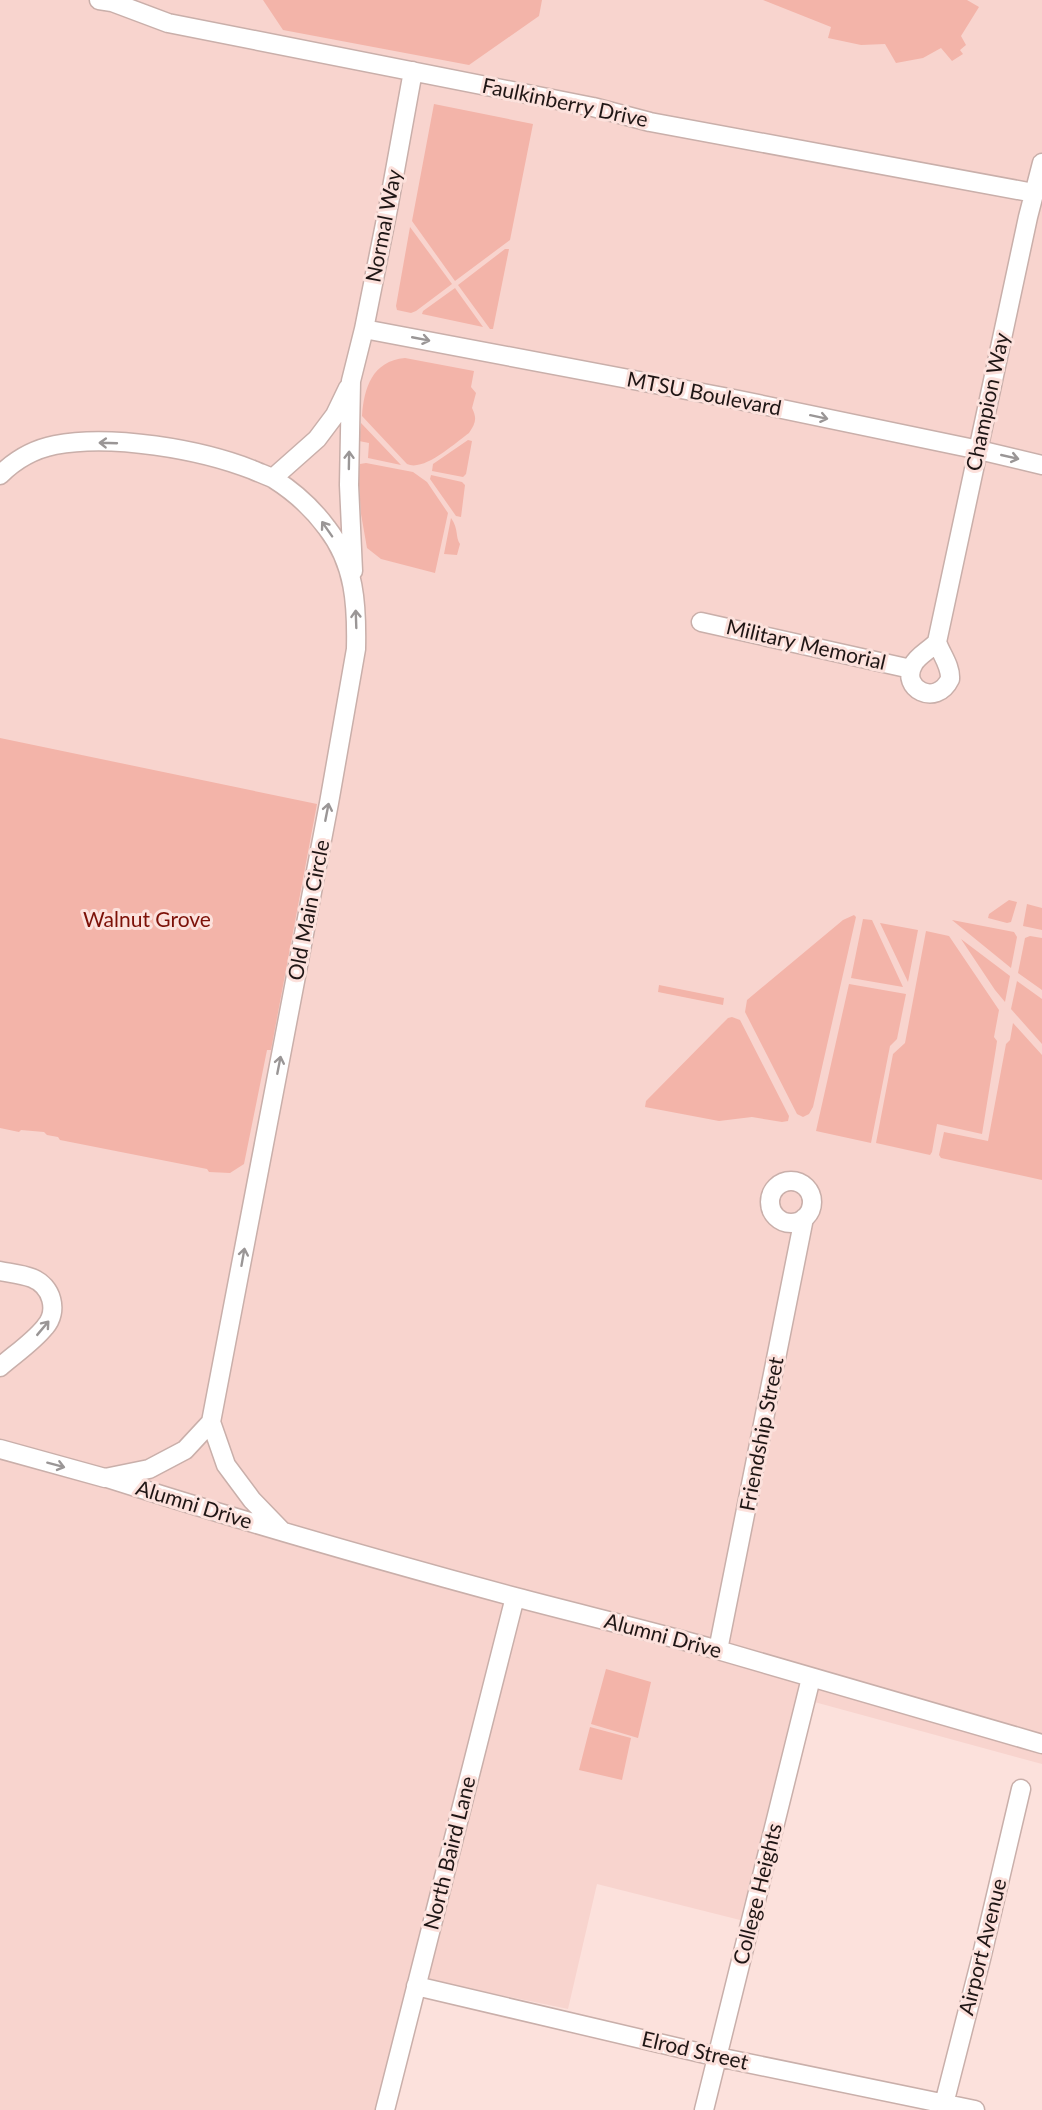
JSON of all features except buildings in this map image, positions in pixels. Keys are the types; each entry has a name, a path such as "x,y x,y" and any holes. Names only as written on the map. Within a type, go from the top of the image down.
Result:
{"street":[{"name":"Faulkinberry Drive","path":"99,0 112,2 168,23 593,106 650,122 1034,193"},
{"name":"Normal Way","path":"273,478 317,439 335,415 351,381 364,329 413,71"},
{"name":"Champion Way","path":"937,642 1042,163"},
{"name":"MTSU Boulevard","path":"364,329 729,398 1042,465"},
{"name":"Normal Way","path":"351,381 349,485 353,582"},
{"name":"Old Main Circle","path":"0,475 29,454 53,446 78,442 136,443 238,464 273,478 315,513 329,530 342,553 353,582 356,649 212,1422"},
{"name":"Military Memorial","path":"701,622 911,669"},
{"path":"937,642 951,673 947,686 936,693 922,692 912,682 911,669 918,658 937,642"},
{"name":"Friendship Street","path":"718,1650 804,1218"},
{"path":"0,1272 32,1278 42,1284 53,1304 47,1326 0,1367"},
{"path":"0,1449 105,1478 149,1469 185,1450 212,1422"},
{"name":"Alumni Drive","path":"212,1422 226,1465 252,1500 282,1532"},
{"name":"Alumni Drive","path":"105,1478 282,1532 515,1597 718,1650 1042,1744"},
{"name":"North Baird Lane","path":"386,2110 515,1597"},
{"name":"College Heights","path":"704,2110 811,1678"},
{"name":"Airport Avenue","path":"944,2104 1021,1789"},
{"name":"Elrod Street","path":"416,1986 718,2057 975,2110"}],"shaded area":[{"path":"0,0 1042,0 1042,1764 796,1697 740,1920 597,1884 568,2009 418,1978 386,2110 0,2110"}],"green space":[{"path":"263,0 542,0 539,16 469,65 283,30"},
{"path":"763,0 967,0 979,7 961,36 966,45 960,50 963,54 952,61 941,48 923,58 896,63 885,44 861,45 828,38 831,27"},
{"path":"434,104 533,124 510,240 455,281 412,221"},
{"path":"410,227 452,284 411,313 397,310 396,306"},
{"path":"505,249 509,249 493,329 490,329 458,285"},
{"path":"455,288 483,327 422,314"},
{"path":"405,358 474,371 471,387 476,393 472,408 475,420 469,433 439,455 422,464 414,465 407,464 362,416 368,386 377,370 394,360"},
{"path":"361,423 401,465 368,458 369,443 359,441"},
{"path":"468,440 472,441 466,474 463,477 432,471 433,464"},
{"path":"366,463 413,472 427,482 448,513 435,573 381,559 367,548 361,514 358,470 360,464"},
{"path":"431,475 462,482 465,485 461,517 456,516 430,479"},
{"path":"451,518 460,544 457,555 444,554"},
{"name":"Walnut Grove","path":"0,738 317,804 271,1050 267,1050 244,1164 230,1173 209,1172 207,1169 60,1140 44,1132 21,1130 19,1132 0,1128"},
{"path":"1009,900 1017,902 1011,922 988,918 989,914"},
{"path":"1027,904 1042,908 1042,930 1023,926"},
{"path":"854,915 856,917 813,1107 809,1114 803,1117 797,1114 745,1012 747,1000 843,920"},
{"path":"863,919 872,920 903,987 851,978"},
{"path":"952,920 1014,932 1017,937 1011,968"},
{"path":"880,923 918,930 908,982"},
{"path":"926,931 949,936 999,1010 994,1037 997,1041 982,1134 937,1124 930,1155 876,1143 893,1054 905,1043"},
{"path":"1030,936 1042,938 1042,990 1018,973 1025,938"},
{"path":"961,939 1010,976 1005,1002 995,990"},
{"path":"1017,981 1042,999 1042,1044 1011,1009"},
{"path":"849,984 906,994 897,1039 890,1046 871,1143 816,1131"},
{"path":"659,985 724,998 723,1005 658,992"},
{"path":"728,1018 740,1020 789,1116 788,1121 752,1117 719,1121 645,1107 646,1101"},
{"path":"1013,1023 1042,1055 1042,1180 941,1158 939,1155 944,1132 988,1141 1006,1044 1010,1040"},
{"path":"606,1669 651,1682 638,1738 591,1724"},
{"path":"590,1727 631,1738 622,1780 579,1770"}]}
